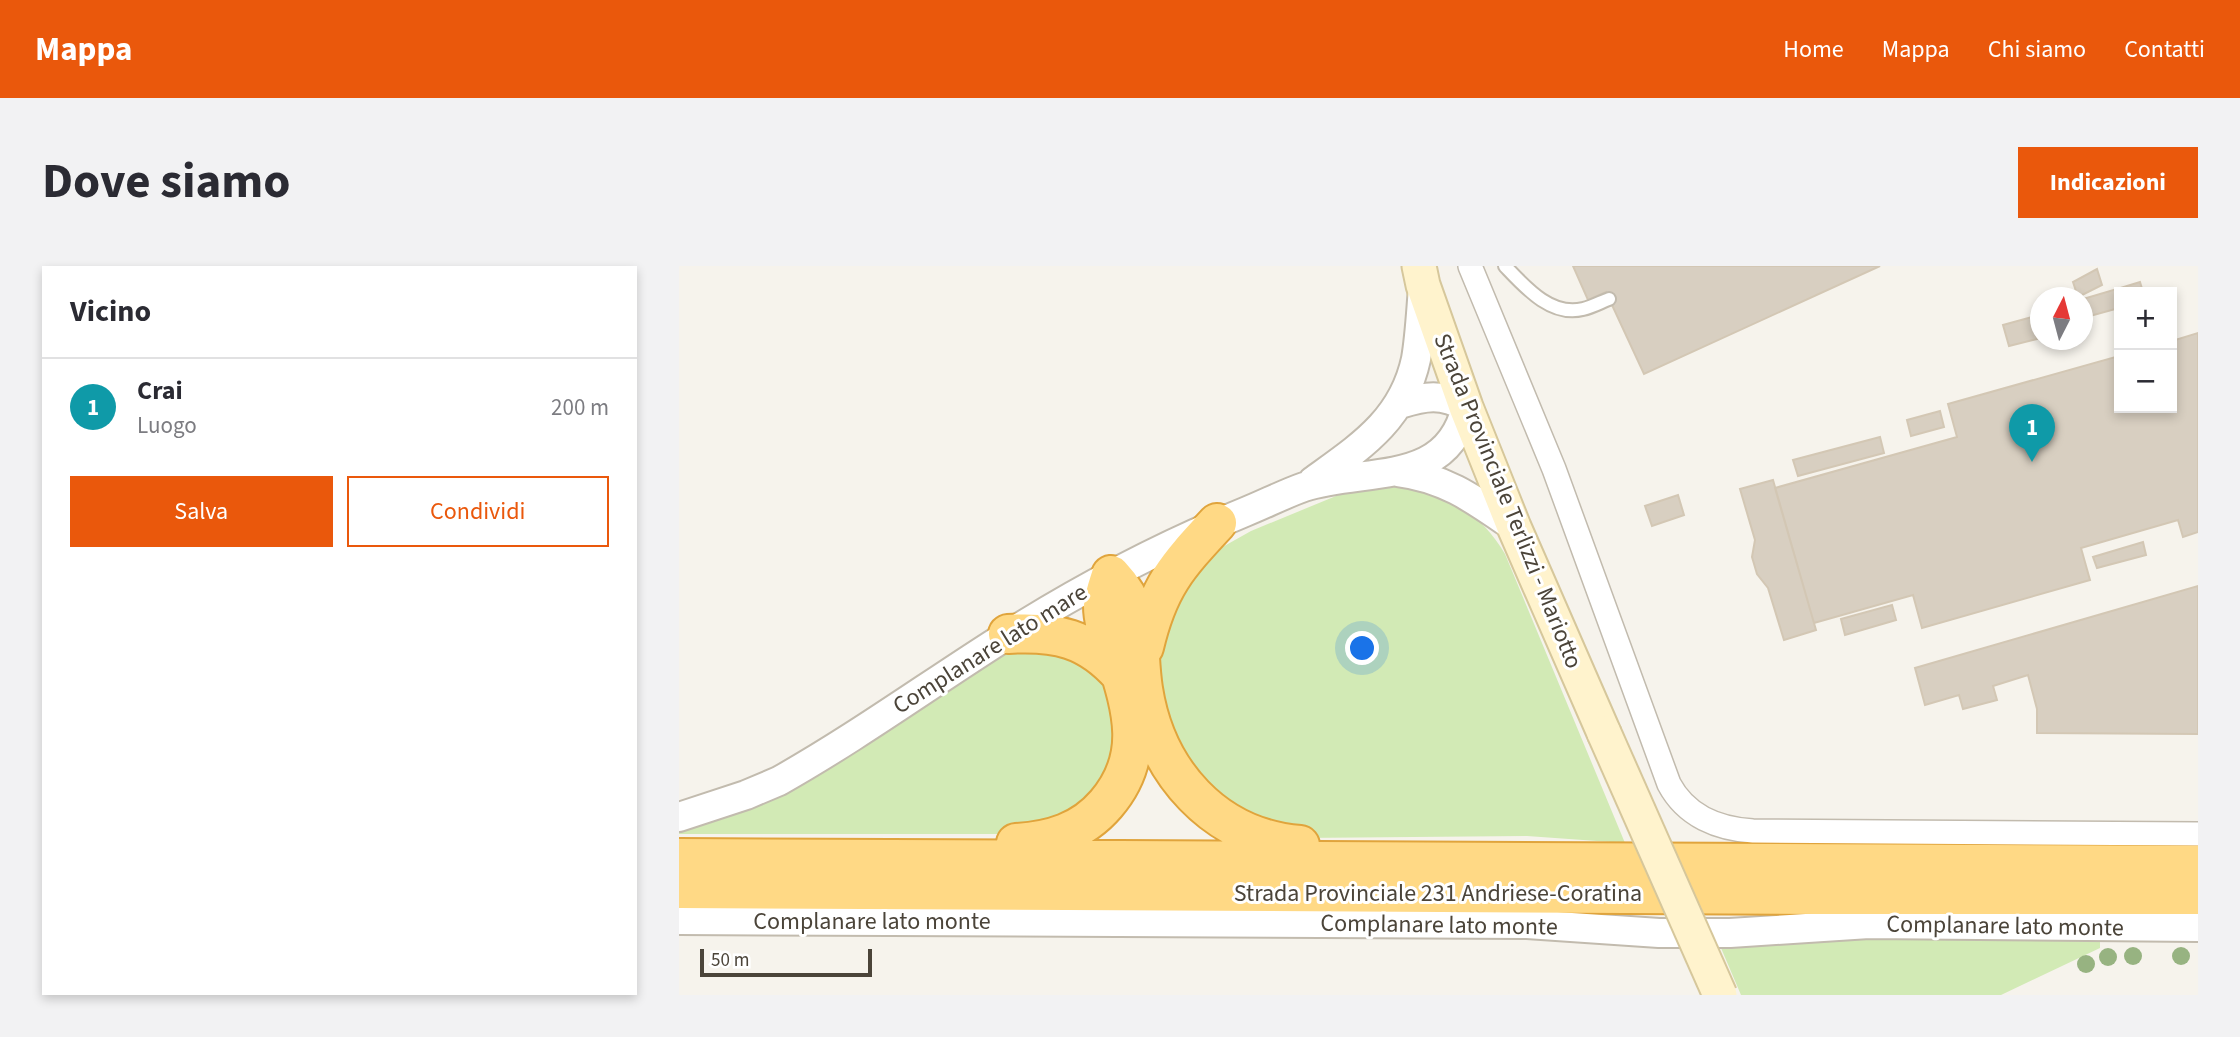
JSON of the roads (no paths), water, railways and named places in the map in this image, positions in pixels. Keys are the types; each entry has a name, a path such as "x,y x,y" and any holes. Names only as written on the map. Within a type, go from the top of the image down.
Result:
{"highway":[{"path":"1131,665 1165,584 1217,523"},
{"path":"758,859 1038,842 1069,832 1089,820 1117,789 1128,768 1132,747 1131,600 1111,575"},
{"path":"1008,634 1045,633 1074,641 1099,654 1131,665 1142,681 1146,707 1161,750 1175,773 1198,799 1220,818 1240,830 1278,843 1518,862"},
{"name":"Strada Provinciale 231 Andriese-Coratina","path":"679,858 2198,865"},
{"name":"Strada Provinciale 231 Andriese-Coratina","path":"679,888 2198,895"}],"main road":[{"name":"Strada Provinciale Terlizzi - Mariotto","path":"1421,275 1466,407 1514,527 1720,995"}],"street":[{"path":"1470,266 1554,469 1669,784 1687,808 1719,825 1753,831 2198,834"},
{"path":"1305,487 1363,444 1383,426 1400,404 1416,355 1421,275"},
{"path":"1305,487 1395,472 1423,463 1440,454 1457,435 1466,407 1439,396 1400,404"},
{"path":"1395,472 1422,476 1447,484 1514,527"},
{"name":"Complanare lato mare","path":"679,817 779,781 1008,634 1111,575 1169,544 1305,487"},
{"name":"Complanare lato monte","path":"679,920 1527,924 1658,933 1730,933 1869,924 2198,928"}],"lane":[{"path":"1505,266 1530,291 1560,310 1582,310 1609,299"}],"place":[{"name":"Crai","path":"2032,462"}]}
